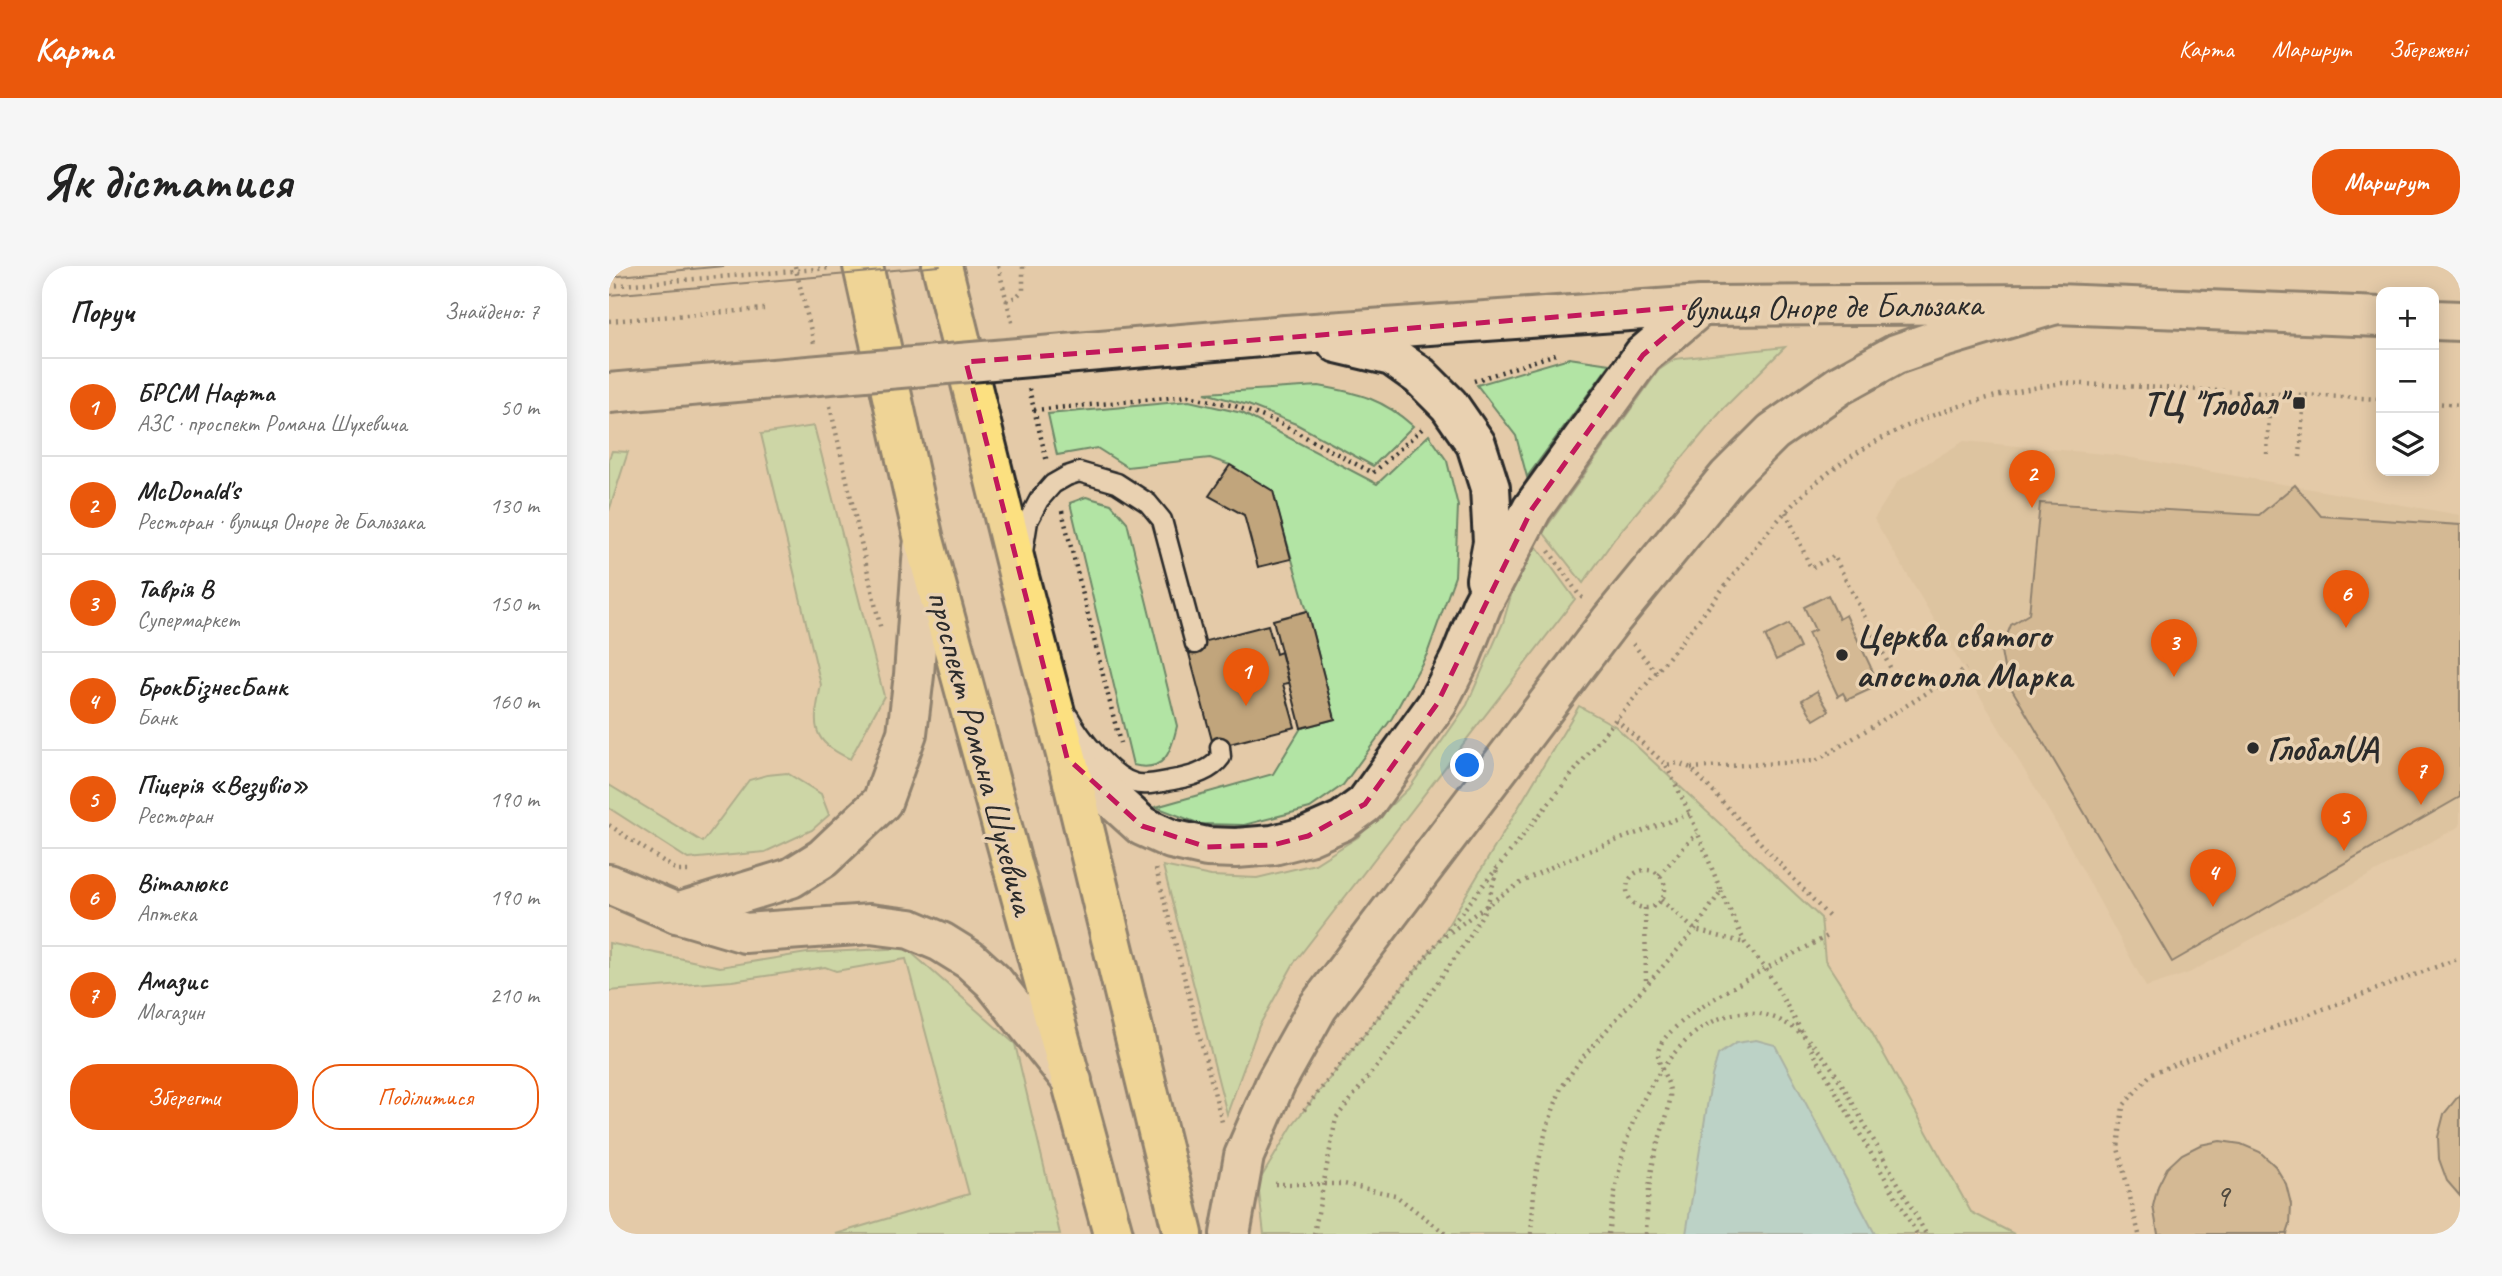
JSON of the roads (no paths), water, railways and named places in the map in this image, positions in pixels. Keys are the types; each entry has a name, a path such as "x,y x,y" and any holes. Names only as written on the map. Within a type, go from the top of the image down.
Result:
{"main road":[{"path":"942,266 1184,1234"},
{"name":"проспект Романа Шухевича","path":"847,267 1114,1234"}],"street":[{"path":"1230,1234 1276,1082 1318,1007 1611,620 1728,477 1773,432 1840,385 1896,354 2056,304"},
{"name":"вулиця Оноре де Бальзака","path":"609,393 1286,335 1701,306 2056,304 2376,317"},
{"path":"1067,758 1142,826 1171,839 1236,848 1273,845 1308,836 1342,821 1365,804 1437,704 1460,659 1482,604 1532,509 1643,355 1701,306"},
{"path":"2439,320 2460,321"},
{"path":"1286,335 1392,356 1420,376 1449,405 1476,444 1490,488 1493,542 1482,604"},
{"path":"677,913 791,878 823,858 882,802 907,733 914,675 923,540"},
{"path":"609,884 677,913 745,933 870,924 910,929 971,960 993,981 1074,1083"}],"lane":[{"path":"1019,577 1028,520 1038,500 1053,484 1067,475 1079,472 1117,483 1148,503 1162,520 1195,644"},
{"path":"1047,678 1075,727 1106,765 1131,783 1156,782 1202,771 1216,764 1221,757 1220,747"}],"water":[{"path":"1756,1040 1775,1045 1875,1234 1686,1234 1712,1076 1718,1055 1736,1043"}],"tram line":[{"path":"609,277 724,266"},
{"path":"609,295 940,266"}],"place":[{"name":"ТЦ \"Глобал\"","path":"2299,403"},
{"name":"McDonald's","path":"2032,508"},
{"name":"Віталюкс","path":"2346,628"},
{"name":"Церква святого апостола Марка","path":"1842,655"},
{"name":"Таврія В","path":"2174,677"},
{"name":"БРСМ Нафта","path":"1246,706"},
{"name":"ГлобалUA","path":"2253,748"},
{"name":"Амазис","path":"2421,805"},
{"name":"Піцерія «Везувіо»","path":"2344,851"},
{"name":"БрокБізнесБанк","path":"2213,907"}]}
